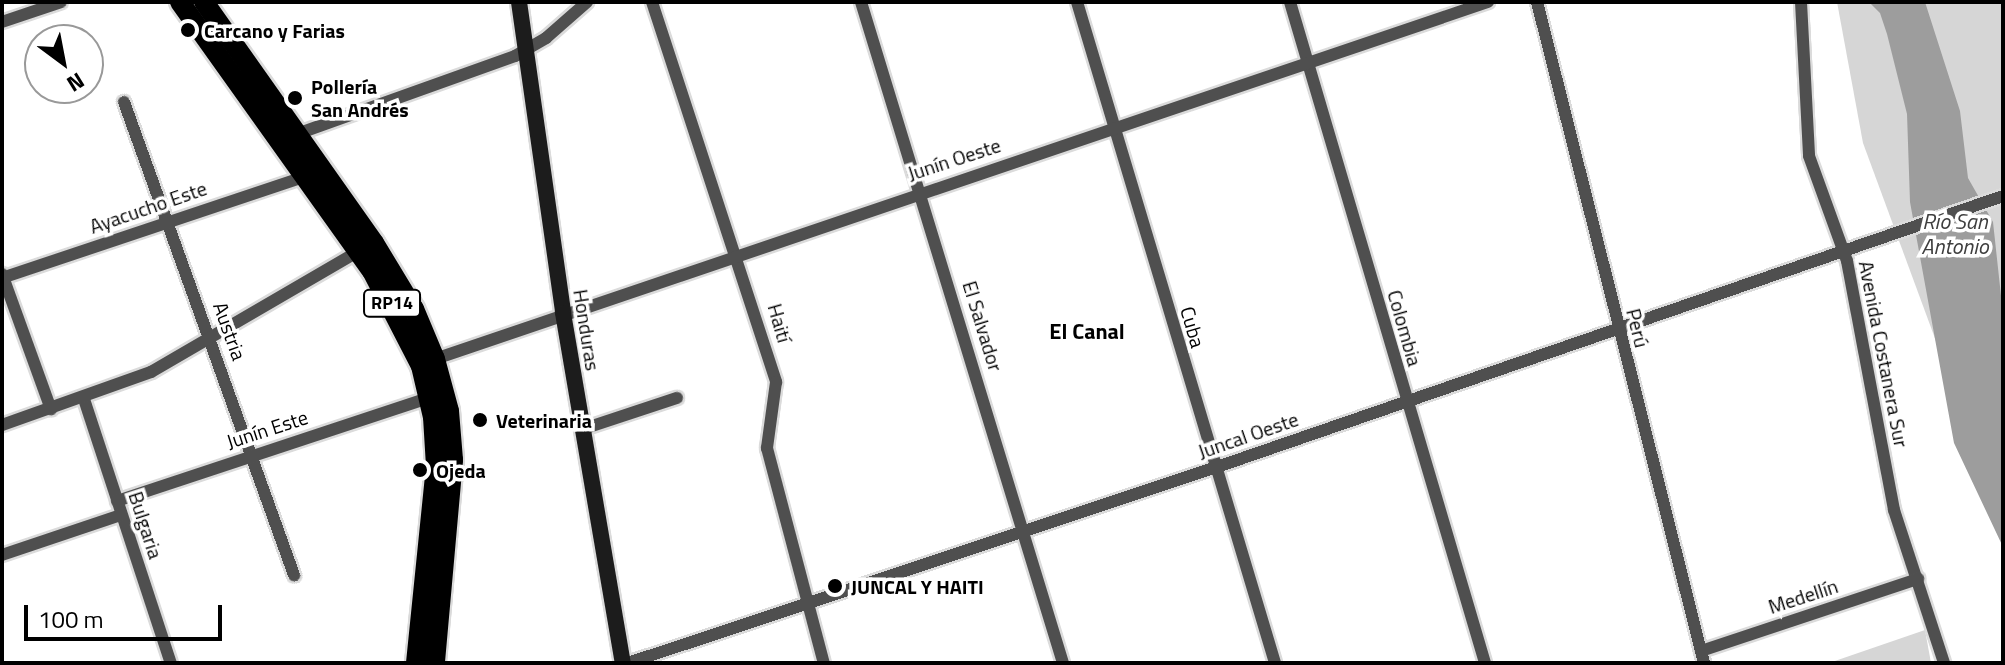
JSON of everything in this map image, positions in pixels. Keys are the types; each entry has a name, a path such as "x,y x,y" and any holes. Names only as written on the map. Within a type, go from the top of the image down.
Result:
{"main road":[{"name":"RP14","path":"180,2 359,251 408,334 429,398 436,466 416,663"},
{"path":"194,2 210,10"},
{"name":"Honduras","path":"519,2 563,313 626,663"},
{"name":"RP14","path":"210,10 388,264 435,359 449,411 453,460 435,663"},
{"path":"419,623 424,663"}],"street":[{"path":"2,22 61,2"},
{"path":"297,134 527,50 587,2"},
{"name":"Haití","path":"652,2 738,253 776,382 767,448 824,663"},
{"name":"El Salvador","path":"861,2 1063,663"},
{"name":"Cuba","path":"1077,2 1214,468 1275,663"},
{"name":"Colombia","path":"1290,2 1405,403 1485,663"},
{"name":"Junín Oeste","path":"435,359 738,253 1488,2"},
{"name":"Perú","path":"1537,2 1702,657"},
{"name":"Avenida Costanera Sur","path":"1801,2 1809,156 1843,249 1894,510 1944,663"},
{"name":"Austria","path":"124,102 254,454 294,575"},
{"name":"Ayacucho Este","path":"2,277 307,176"},
{"name":"Juncal Oeste","path":"626,663 1214,468 1617,326 2003,196"},
{"path":"2,425 84,399 151,372 359,251"},
{"path":"2,277 51,409"},
{"name":"Junín Este","path":"117,501 429,398"},
{"path":"583,429 677,398"},
{"name":"Bulgaria","path":"84,399 171,663"},
{"path":"2,555 121,515"},
{"name":"Medellín","path":"1702,657 1918,579"}],"shaded area":[{"path":"1837,2 2003,2 2003,523 1863,143"},
{"path":"1925,630 1931,663 1829,663"}],"water":[{"name":"Río San Antonio","path":"1869,2 1925,2 1960,111 1968,178 1993,222 2003,314 2003,547 1954,443 1910,202 1907,114 1880,13"}],"place":[{"name":"Carcano y Farias","path":"188,30"},
{"name":"Pollería San Andrés","path":"295,98"},
{"name":"Veterinaria","path":"480,420"},
{"name":"Ojeda","path":"420,470"},
{"name":"JUNCAL Y HAITI","path":"835,586"}],"district":[{"name":"El Canal","path":"1087,332"}]}
